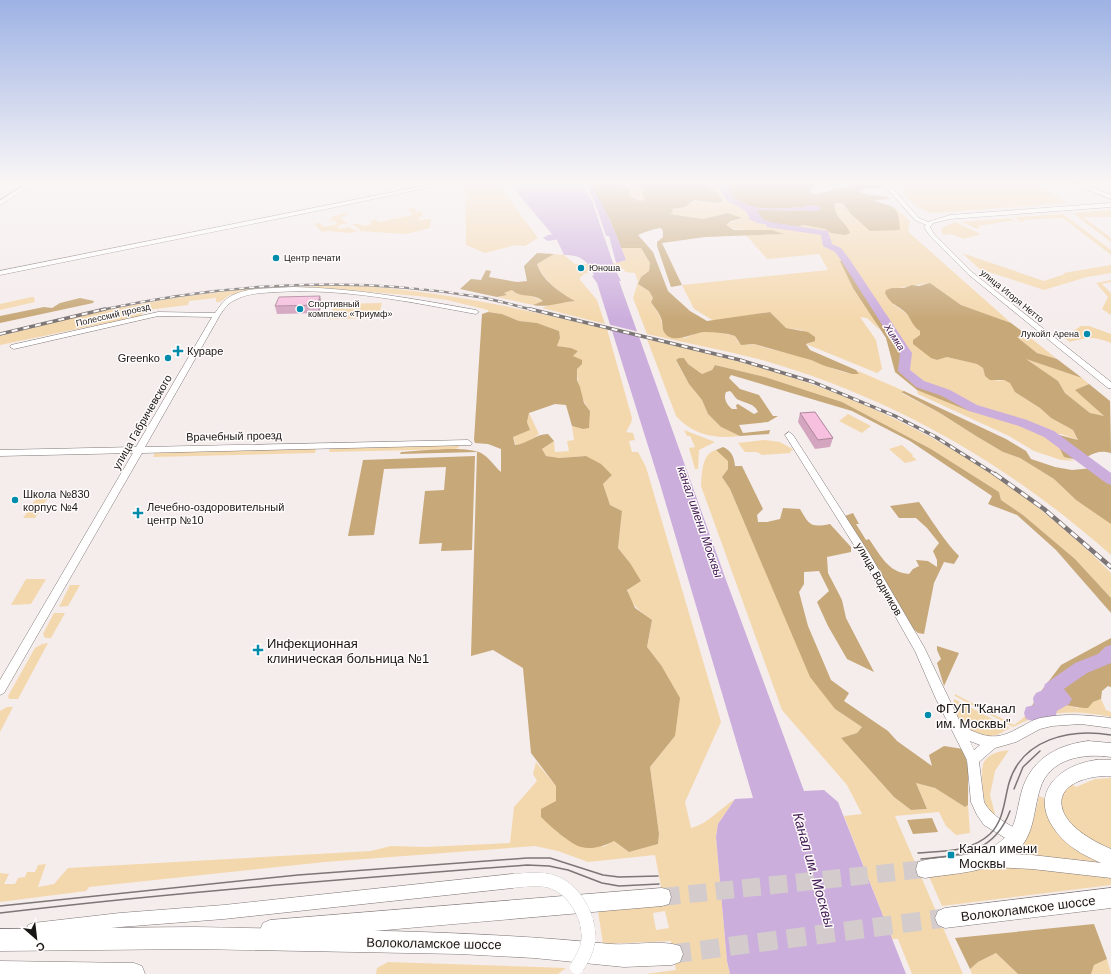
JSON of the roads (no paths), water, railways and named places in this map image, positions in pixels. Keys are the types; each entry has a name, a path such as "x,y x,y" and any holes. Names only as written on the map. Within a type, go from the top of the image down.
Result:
{"main road":[{"path":"925,869 983,860 1000,853 1017,837 1026,818 1032,785 1048,763 1067,752 1079,748 1111,750"},
{"path":"1111,768 1092,769 1077,772 1065,779 1053,798 1058,820 1069,833 1088,848 1111,858"},
{"name":"Волоколамское шоссе","path":"195,938 340,923 662,897"},
{"name":"Волоколамское шоссе","path":"945,918 1111,898"},
{"name":"Волоколамское шоссе","path":"0,940 195,938 475,943 624,956 672,954"},
{"path":"0,972 134,974"}],"street":[{"path":"0,273 222,229"},
{"name":"улица Игоря Нетто","path":"930,229 932,235 971,274 1111,386"},
{"name":"улица Габричевского","path":"0,690 217,315 226,303 240,295 272,290 331,290 476,312"},
{"name":"Полесский проезд","path":"14,347 158,314 217,315"},
{"name":"улица Водников","path":"789,435 866,556 920,650 942,699 973,760 978,802 982,811 989,820 1017,837"},
{"name":"Врачебный проезд","path":"0,453 468,443"},
{"path":"973,760 981,751 992,744 1012,738 1038,724 1052,721 1081,719 1111,723"},
{"path":"958,730 992,744"},
{"path":"983,860 1032,862 1111,871"},
{"path":"0,936 54,927 120,920 224,912 513,881 550,881 565,888 576,899 583,912 588,927 588,941 584,956 574,971"}],"water":[{"path":"548,229 603,229 616,271 621,281 619,281 726,580 804,791 824,790 838,802 906,974 730,974 727,961 716,837 718,824 735,799 753,798 660,484 597,283 592,276 594,275 592,270 586,262 579,257 564,255 557,240"},
{"path":"604,229 613,229 626,260 616,263 610,245 609,236 606,236"}],"waterway":[{"name":"Химка","path":"801,229 825,233 828,246 838,250 845,259 906,353 904,371 920,384 946,393 973,408 1023,423 1049,434 1111,480"},
{"path":"548,238 573,234"},
{"name":"Химка","path":"1033,713 1048,712 1044,707 1042,698 1056,703 1063,699 1051,689 1081,668 1104,659 1111,652"}],"tunnel":[{"path":"662,897 925,869"},
{"path":"672,954 945,918"}],"tram line":[{"path":"918,853 956,850 974,844 990,834 995,829 1001,816 1009,783 1015,768 1025,756 1036,747 1050,740 1080,733 1111,735"},
{"path":"1014,789 1023,767 1040,751"},
{"path":"921,859 950,856 974,850 995,836 1003,825 1010,811"},
{"path":"0,906 298,875 527,858 550,858 603,875 619,877 658,876"},
{"path":"0,913 197,892 527,865 549,866 568,870 602,883 619,886 659,884"}],"railway":[{"path":"101,310 195,293 289,285 337,284 431,290 486,298 530,309"},
{"path":"0,334 105,309"},
{"path":"530,309 740,360 813,382 895,416 934,436 996,475"},
{"path":"530,309 534,310"},
{"path":"995,474 1044,509 1111,567"}],"place":[{"name":"Центр печати","path":"276,258"},
{"name":"Юноша","path":"581,268"},
{"name":"Спортивный комплекс «Триумф»","path":"300,309"},
{"name":"Лукойл Арена","path":"1087,334"},
{"name":"Кураре","path":"178,351"},
{"name":"Greenko","path":"168,358"},
{"name":"Школа №830 корпус №4","path":"15,500"},
{"name":"Лечебно-оздоровительный центр №10","path":"138,513"},
{"name":"Инфекционная клиническая больница №1","path":"258,650"},
{"name":"ФГУП \"Канал им. Москвы\"","path":"928,715"},
{"name":"Канал имени Москвы","path":"951,855"}],"water label":[{"name":"канал имени Москвы","path":"700,522"},
{"name":"Канал им. Москвы","path":"814,870"}]}
